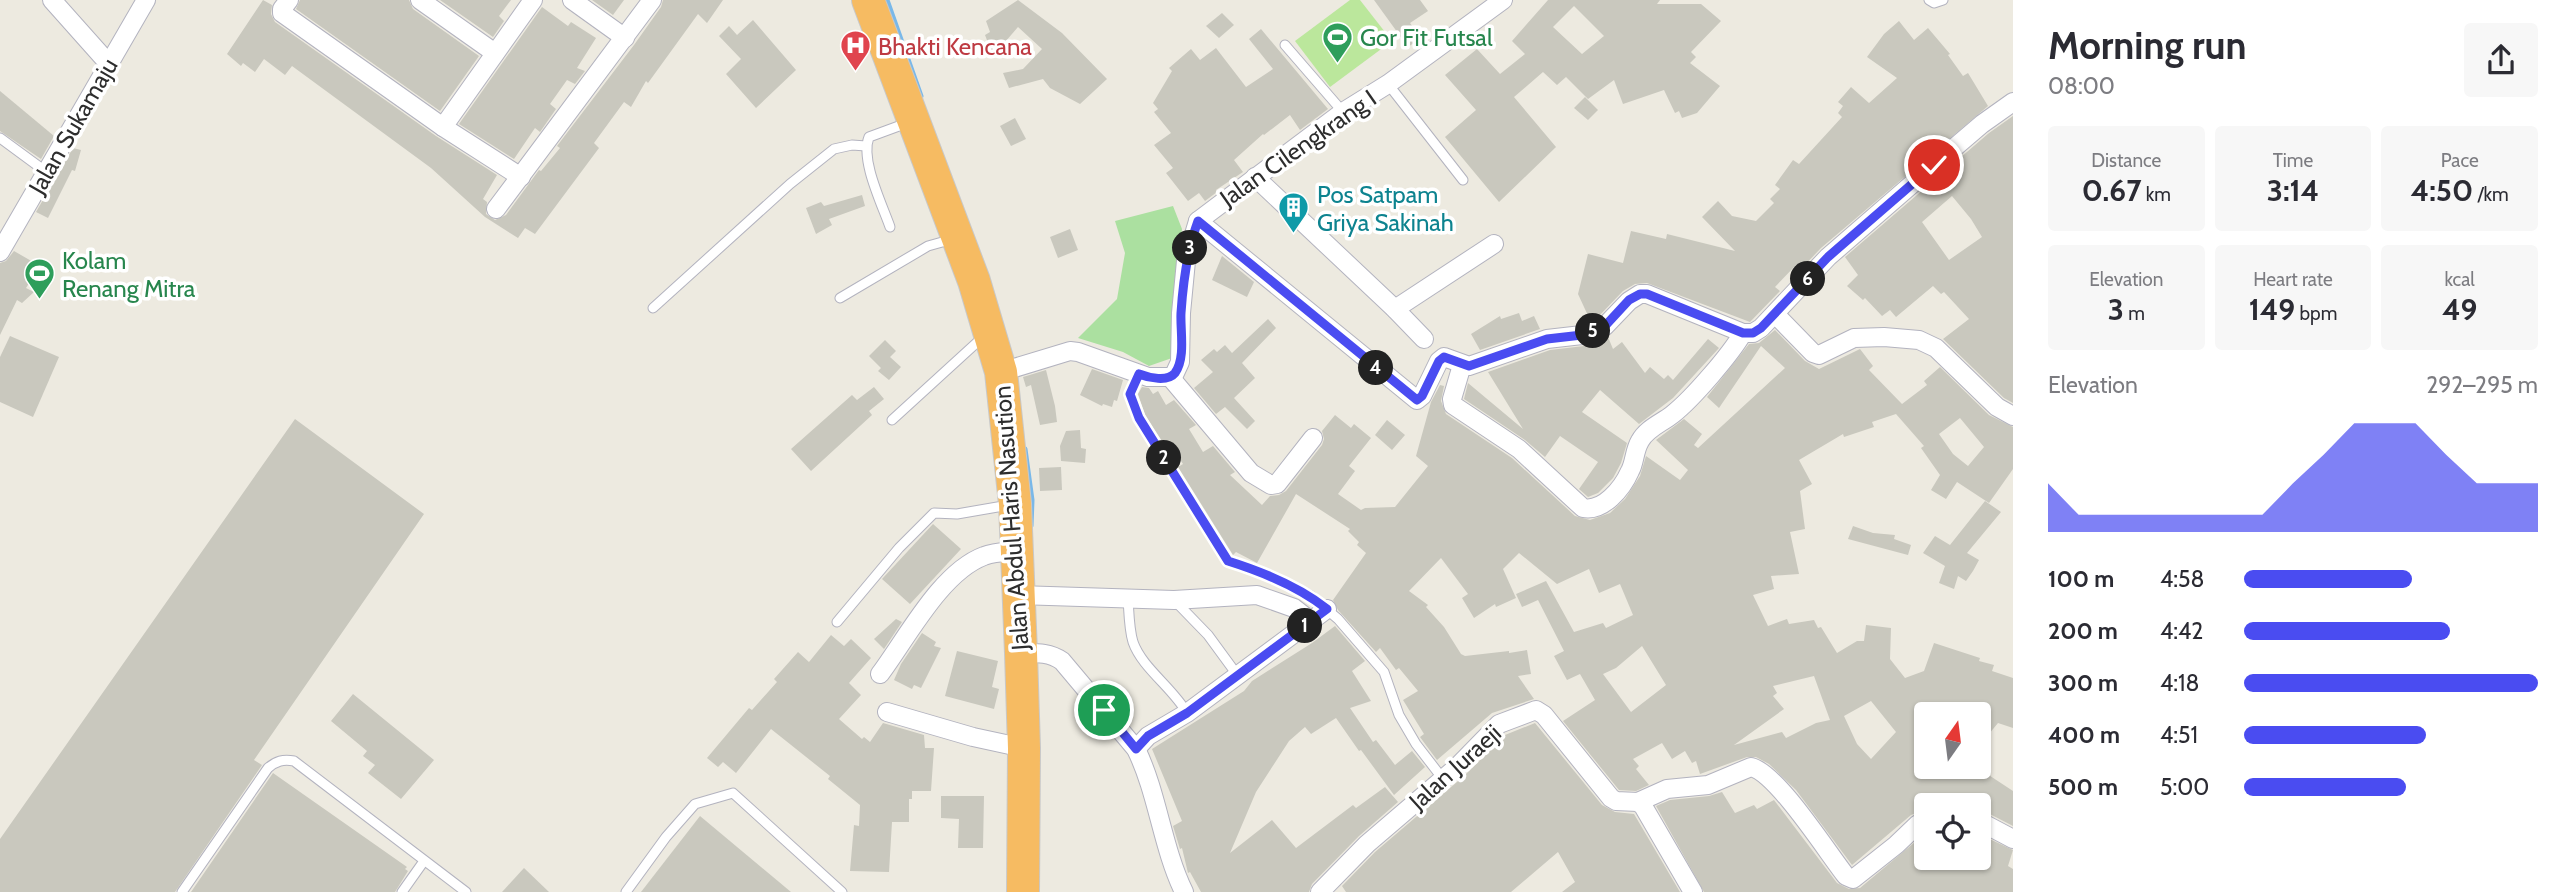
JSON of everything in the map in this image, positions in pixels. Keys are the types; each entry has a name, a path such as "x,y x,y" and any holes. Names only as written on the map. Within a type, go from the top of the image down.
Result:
{"highway":[{"name":"Jalan Abdul Haris Nasution","path":"868,0 958,237 990,331 1001,373 1015,504 1017,551 1024,748 1023,892"}],"street":[{"path":"52,0 109,64"},
{"name":"Jalan Sukamaju","path":"0,251 146,0"},
{"path":"289,0 282,13 443,127 521,177"},
{"path":"420,0 495,53"},
{"path":"443,127 533,0"},
{"path":"572,0 625,38"},
{"path":"496,209 652,0"},
{"name":"Jalan Cilengkrang I","path":"1170,377 1174,375 1180,362 1186,261 1198,221 1343,112 1388,84 1503,0"},
{"path":"1198,221 1414,399 1420,400 1439,361 1444,357 1462,365 1479,363 1547,339 1582,335 1605,326 1629,300 1640,294 1647,294 1743,333 1753,333 1775,314 1828,257 1982,124 2013,102"},
{"path":"1255,177 1424,339"},
{"path":"1395,309 1494,244"},
{"path":"1775,314 1819,355 1854,338 1919,340 1936,348 1997,407 2013,416"},
{"path":"1462,365 1452,399 1453,405 1519,449 1572,499 1590,510 1604,505 1630,472 1641,438 1673,414 1735,348 1743,333"},
{"path":"1001,373 1070,351 1148,377 1170,377 1251,472 1271,485 1277,484 1313,438"},
{"path":"880,674 926,608 963,568 985,555 1017,551"},
{"path":"1018,594 1174,600 1257,595 1294,608 1312,622"},
{"path":"1136,749 1148,736 1187,713 1327,609"},
{"path":"1021,653 1040,653 1062,661 1136,749 1144,765 1184,892"},
{"name":"Jalan Juraeji","path":"1320,892 1367,844 1443,779 1499,724 1538,710 1611,798 1616,801 1638,802"},
{"path":"887,712 973,737 1024,748"},
{"path":"1693,892 1638,802 1667,789 1708,785 1751,767 1756,768 1782,791 1840,868 1853,879 1914,827"},
{"path":"1991,827 2013,839"}],"lane":[{"path":"1928,0 1934,3 1942,0"},
{"path":"1285,45 1343,112"},
{"path":"1388,84 1463,180"},
{"path":"890,227 868,162 866,146 869,137 913,121"},
{"path":"0,138 45,171"},
{"path":"653,308 790,184 834,149 852,145 866,146"},
{"path":"840,298 928,246 958,237"},
{"path":"892,420 990,331"},
{"path":"1139,374 1130,394 1139,418 1228,561 1257,570 1311,596 1327,609 1384,672 1399,715 1443,779"},
{"path":"836,622 899,548 934,513 957,514 1015,504"},
{"path":"1128,598 1133,643 1142,660 1178,697 1187,713"},
{"path":"1174,600 1208,635 1238,676"},
{"path":"182,892 268,768 285,759 294,761 466,892"},
{"path":"626,892 666,837 695,804 733,793 842,892"},
{"path":"402,892 424,860"}],"green space":[{"name":"Gor Fit Futsal","path":"1350,0 1360,0 1392,41 1330,87 1295,41"},
{"path":"1173,206 1182,229 1175,290 1172,358 1149,366 1123,352 1078,338 1117,299 1125,253 1115,221"}],"building":[{"path":"263,0 272,5 271,14 275,22 436,136 497,175 483,199 487,202 486,214 495,220 506,215 539,170 541,171 560,148 557,146 634,45 661,7 663,0 723,0 707,23 698,14 648,83 646,81 631,107 624,102 594,143 599,148 535,234 525,228 518,238 485,217 431,168 292,66 285,75 264,59 255,72 243,63 241,66 227,54"},
{"path":"300,0 409,0 413,9 479,56 440,111 296,9"},
{"path":"440,0 511,0 499,16 504,21 493,37"},
{"path":"592,0 624,0 613,15"},
{"path":"1018,0 1062,33 1107,79 1080,104 1050,88 1043,79 1009,88 1003,73 1023,69 1042,49 1018,27 993,56 985,35 990,32 986,21"},
{"path":"1374,0 1420,0 1428,11 1410,23 1421,38 1408,47"},
{"path":"1548,0 1660,0 1657,4 1701,4 1721,21 1691,52 1696,57 1690,63 1720,86 1697,113 1682,118 1679,111 1675,113 1664,90 1623,104 1614,80 1588,99 1566,77 1557,85 1543,72 1514,97 1556,147 1499,202 1445,137 1476,110 1445,75 1477,49 1500,74 1525,54 1512,41","holes":["1574,6 1604,36 1582,54 1553,27"]},
{"path":"542,7 568,26 571,22 596,38 577,68 585,71 575,84 567,80 550,104 556,109 540,132 535,128 514,159 459,124"},
{"path":"1222,13 1234,25 1219,38 1206,26"},
{"path":"753,20 796,70 756,108 726,74 741,59 719,36 729,26 737,35"},
{"path":"1899,21 1914,40 1928,28 1950,54 1948,55 1963,76 1968,73 1988,106 1821,248 1801,269 1796,265 1775,287 1780,291 1750,322 1647,283 1635,284 1623,291 1599,316 1590,320 1578,294 1588,254 1623,263 1631,231 1666,239 1667,234 1735,251 1702,217 1718,201 1732,216 1756,221 1774,203 1770,199 1780,189 1775,185 1793,160 1799,164 1842,117 1838,113 1843,106 1838,102 1851,87 1869,103 1897,78 1867,57 1884,34"},
{"path":"1261,29 1328,109 1300,130 1290,115 1263,134 1234,160 1243,172 1205,201 1199,193 1188,201 1166,173 1173,168 1154,145 1171,133 1154,112 1158,109 1153,103 1172,71 1169,68 1191,49 1200,60 1216,48 1246,87 1273,69 1249,39"},
{"path":"0,91 54,136 41,159 0,131"},
{"path":"1585,97 1598,110 1588,120 1574,108"},
{"path":"2013,116 2013,403 2004,398 1943,339 1969,319 1944,292 1941,294 1933,286 1896,317 1890,310 1882,316 1865,298 1863,300 1847,286 1858,275 1845,257 1989,133","holes":["1952,196 1982,237 1949,260 1922,222"]},
{"path":"1015,118 1026,139 1011,146 1000,126"},
{"path":"73,148 81,150 75,171 72,170 48,218 36,212"},
{"path":"862,195 865,206 829,219 832,225 816,234 806,208 821,202 824,206"},
{"path":"1070,229 1078,250 1058,258 1050,237"},
{"path":"14,251 40,266 26,288 34,292 22,303 17,300 0,335 0,263 6,261"},
{"path":"1222,256 1254,282 1247,297 1212,280"},
{"path":"1519,313 1522,321 1534,316 1540,329 1480,350 1471,334 1500,316 1501,319"},
{"path":"1268,319 1276,328 1242,363 1255,378 1234,398 1255,421 1247,429 1225,407 1216,414 1194,388 1213,372 1201,360 1214,349 1217,352 1225,345 1232,353"},
{"path":"1775,330 1805,361 1819,369 1860,349 1873,366 1869,370 1902,404 1927,385 1924,381 1940,367 1989,415 2013,427 2013,469 1989,503 1957,482 1946,499 1931,490 1940,475 1921,448 1924,446 1896,414 1872,422 1874,427 1844,437 1843,434 1799,460 1812,484 1800,491 1805,529 1790,532 1799,574 1771,576 1774,589 1753,595 1768,626 1787,619 1789,624 1814,620 1837,653 1857,641 1864,641 1866,625 1891,628 1890,659 1905,678 1924,671 1934,643 1980,658 1979,661 1994,665 1992,671 2013,678 2013,728 1998,723 1992,730 1992,702 1914,702 1914,779 1992,777 2013,791 2013,826 1991,815 1991,793 1914,793 1914,814 1852,865 1796,790 1769,764 1756,757 1747,757 1700,774 1696,761 1692,763 1685,751 1672,759 1662,743 1633,759 1639,766 1636,769 1649,785 1636,791 1619,790 1563,721 1595,700 1580,674 1567,680 1554,656 1564,651 1538,600 1522,607 1516,594 1546,581 1574,632 1603,623 1606,628 1633,615 1620,584 1599,593 1589,569 1557,584 1519,553 1503,569 1516,598 1496,607 1495,604 1474,618 1462,598 1468,594 1441,558 1409,591 1428,605 1426,607 1444,627 1461,654 1465,656 1527,650 1531,674 1518,676 1534,699 1492,713 1437,760 1420,737 1424,734 1403,700 1418,691 1399,668 1396,670 1380,648 1376,652 1338,610 1333,600 1366,553 1357,545 1359,542 1348,531 1350,529 1296,494 1257,563 1236,552 1233,555 1178,467 1183,464 1168,441 1164,444 1145,415 1138,394 1142,387 1149,388 1153,394 1158,391 1166,405 1174,400 1196,425 1189,429 1203,452 1213,446 1235,472 1230,475 1262,505 1270,496 1286,491 1322,445 1322,431 1335,415 1351,428 1354,424 1371,438 1349,466 1355,471 1338,494 1361,510 1395,507 1428,466 1416,456 1431,402 1440,385 1444,386 1441,401 1446,414 1512,458 1575,516 1590,520 1610,513 1625,499 1640,476 1646,456 1680,480 1688,470 1656,440 1684,419 1702,434 1694,445 1698,448 1785,368 1761,346 1719,408 1707,397 1749,344 1759,343","holes":["1960,418 1984,447 1968,466 1953,454 1939,434","1642,646 1666,685 1631,712 1603,674 1616,668","1814,676 1830,720 1816,723 1786,738 1782,732 1734,745 1784,709 1773,696 1777,693 1773,686","1871,701 1896,732 1871,759 1857,744 1844,716"]},
{"path":"10,336 59,357 33,417 0,402 0,357"},
{"path":"1608,337 1613,349 1622,342 1645,373 1650,367 1664,379 1668,375 1673,380 1708,339 1719,348 1673,398 1639,424 1600,390 1582,412 1627,443 1613,478 1598,493 1588,497 1579,489 1598,462 1560,436 1545,457 1525,440 1464,399 1468,383 1523,429 1488,372 1550,350 1584,346"},
{"path":"885,340 896,351 890,357 901,367 889,380 878,371 881,368 869,356"},
{"path":"1092,369 1123,380 1117,401 1114,400 1112,407 1102,406 1080,395"},
{"path":"1046,370 1057,422 1040,425 1031,385 1026,387 1023,377"},
{"path":"874,387 884,399 869,411 872,415 811,471 791,449 852,395 857,400"},
{"path":"295,419 424,514 254,760 262,765 175,892 0,892 0,839"},
{"path":"1387,420 1405,435 1392,450 1375,435"},
{"path":"1080,430 1081,448 1086,449 1085,463 1061,461 1060,446 1066,431"},
{"path":"1061,467 1062,490 1040,491 1039,468"},
{"path":"1985,501 2001,512 1967,553 1979,560 1973,571 1966,581 1958,576 1954,589 1939,583 1945,566 1923,553 1935,536 1950,545"},
{"path":"933,524 961,549 910,604 882,579"},
{"path":"1853,526 1873,533 1895,535 1894,539 1911,545 1908,555 1848,539"},
{"path":"896,619 902,622 884,649 874,639"},
{"path":"1335,626 1365,661 1352,671 1371,701 1350,708 1373,742 1376,740 1395,765 1412,751 1425,767 1394,795 1336,718 1311,734 1305,727 1289,741 1256,792 1230,853 1272,820 1296,848 1353,805 1356,808 1385,787 1398,802 1359,836 1312,884 1309,892 1201,892 1190,872 1188,873 1173,826 1182,821 1152,749 1244,691 1252,681"},
{"path":"922,633 936,642 934,646 941,648 921,688 914,685 912,689 894,680 901,664"},
{"path":"831,635 844,646 851,639 871,658 849,683 861,695 839,719 862,739 864,737 870,742 883,723 924,735 925,748 934,748 931,791 912,791 912,799 909,799 909,822 892,822 889,872 850,871 854,825 859,826 860,805 828,779 830,776 771,729 736,773 723,762 718,767 707,758 749,708 752,710 777,682 774,679 798,652 809,662"},
{"path":"957,651 998,661 992,687 999,689 994,709 945,696"},
{"path":"353,694 434,760 401,799 368,773 375,765 363,756 367,751 331,721"},
{"path":"1535,723 1602,805 1615,812 1634,814 1680,892 1562,892 1575,882 1558,852 1511,892 1346,892 1342,886 1375,852 1464,776 1505,735"},
{"path":"273,773 407,867 405,869 408,871 395,892 191,892"},
{"path":"1722,792 1735,813 1754,805 1757,809 1774,800 1837,883 1849,889 1860,888 1914,843 1914,870 1991,870 1991,840 2013,850 2008,866 2013,869 2013,892 1704,892 1656,806 1670,800"},
{"path":"941,796 984,796 983,848 958,848 959,819 941,818"},
{"path":"700,816 791,892 641,892"},
{"path":"524,868 549,892 502,892"}],"waterway":[{"path":"887,0 921,96"},
{"path":"1025,449 1032,500 1031,526"}],"place":[{"name":"Gor Fit Futsal","path":"1337,64"},
{"name":"Bhakti Kencana","path":"855,73"},
{"name":"Pos Satpam Griya Sakinah","path":"1294,235"},
{"name":"Kolam Renang Mitra","path":"39,301"}],"route":[{"path":"1104,710 1136,749 1148,736 1187,713 1327,609 1311,596 1257,570 1228,561 1139,418 1130,394 1139,374 1154,378 1170,377 1174,375 1180,362 1186,261 1198,221 1414,399 1420,400 1439,361 1444,357 1469,366 1547,339 1582,335 1605,326 1619,314 1629,300 1640,294 1647,294 1743,333 1753,333 1792,297 1828,257 1934,165"}]}
